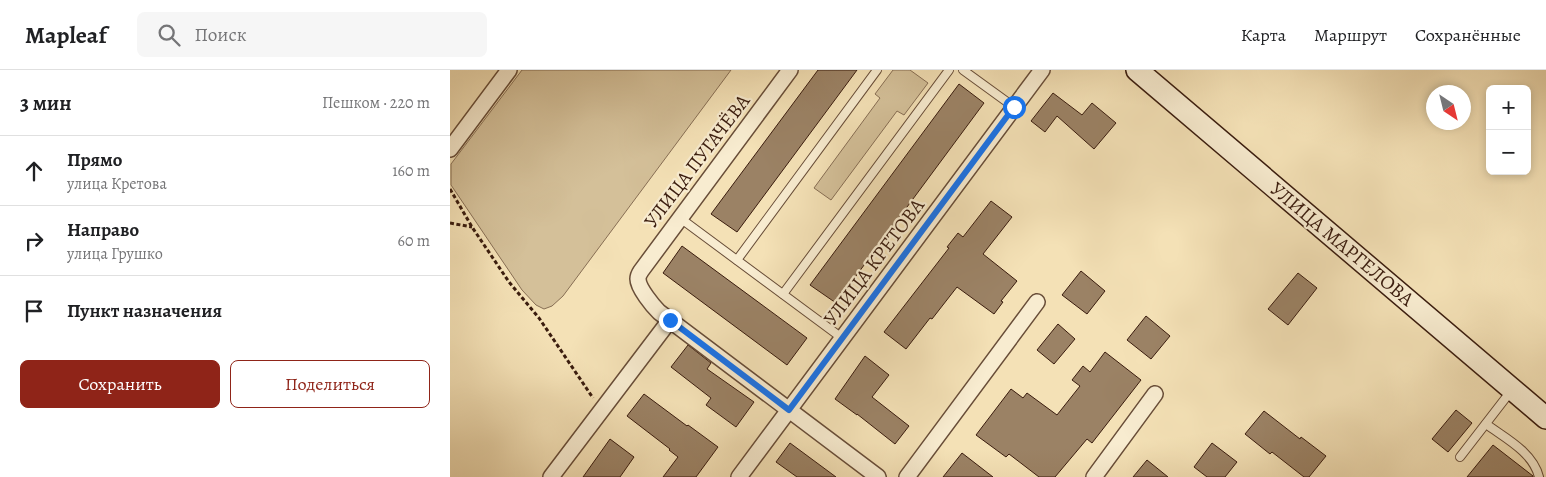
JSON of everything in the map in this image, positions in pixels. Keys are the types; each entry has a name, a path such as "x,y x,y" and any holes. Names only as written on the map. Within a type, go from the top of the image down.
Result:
{"street":[{"path":"450,149 509,70"},
{"name":"УЛИЦА ПУГАЧЁВА","path":"670,320 652,304 639,285 638,277 790,70"},
{"name":"УЛИЦА КРЕТОВА","path":"739,477 1042,70"},
{"name":"УЛИЦА МАРГЕЛОВА","path":"1137,70 1546,418"},
{"path":"907,477 1037,302"},
{"path":"552,477 670,320 878,477"},
{"path":"1094,477 1154,394"}],"lane":[{"path":"737,260 878,70"},
{"path":"783,294 949,70"},
{"path":"963,70 1014,107"},
{"path":"680,218 842,338"},
{"path":"1460,457 1512,389"},
{"path":"1486,424 1522,450 1537,469 1539,477"}],"path":[{"path":"450,188 472,227 509,282 539,318 602,411"},
{"path":"450,223 472,227"}],"shaded area":[{"path":"522,70 731,70 563,296 552,306 544,309 536,305 522,290 451,185 451,164"},
{"path":"893,70 910,70 928,83 904,115 897,111 831,200 814,188 880,98 875,94"}],"building":[{"path":"818,70 857,70 737,232 711,214"},
{"path":"959,84 984,103 836,303 810,285"},
{"path":"1053,93 1082,115 1092,103 1116,123 1094,149 1057,116 1045,132 1031,121"},
{"path":"991,201 1012,217 983,254 1017,281 1001,301 1003,302 994,314 957,287 906,349 884,332 949,248 947,247 958,233 963,237"},
{"path":"682,246 807,338 787,365 663,273"},
{"path":"1081,271 1105,291 1087,314 1062,295"},
{"path":"1298,273 1317,288 1288,325 1268,309"},
{"path":"1146,316 1170,336 1151,359 1127,340"},
{"path":"1058,324 1075,339 1054,364 1037,350"},
{"path":"688,345 711,363 707,369 754,402 736,427 706,405 711,398 671,367"},
{"path":"1105,352 1141,380 1092,443 1087,439 1055,477 1039,477 1009,454 1006,457 976,435 1011,389 1023,398 1027,393 1057,415 1080,386 1072,380 1083,366 1090,372"},
{"path":"865,356 889,375 872,397 909,426 895,444 835,399"},
{"path":"644,394 718,447 696,477 663,477 678,457 627,416"},
{"path":"1456,410 1472,423 1448,452 1432,439"},
{"path":"1264,411 1300,439 1301,437 1326,456 1309,477 1304,477 1245,434"},
{"path":"610,439 634,457 620,477 583,477"},
{"path":"790,443 836,477 797,477 776,462"},
{"path":"1212,443 1237,462 1225,477 1207,477 1194,467"},
{"path":"1493,445 1533,476 1533,477 1467,477"},
{"path":"962,453 993,477 943,477"},
{"path":"1147,460 1168,477 1133,477"}],"route":[{"path":"670,320 789,410 1014,107"}]}
